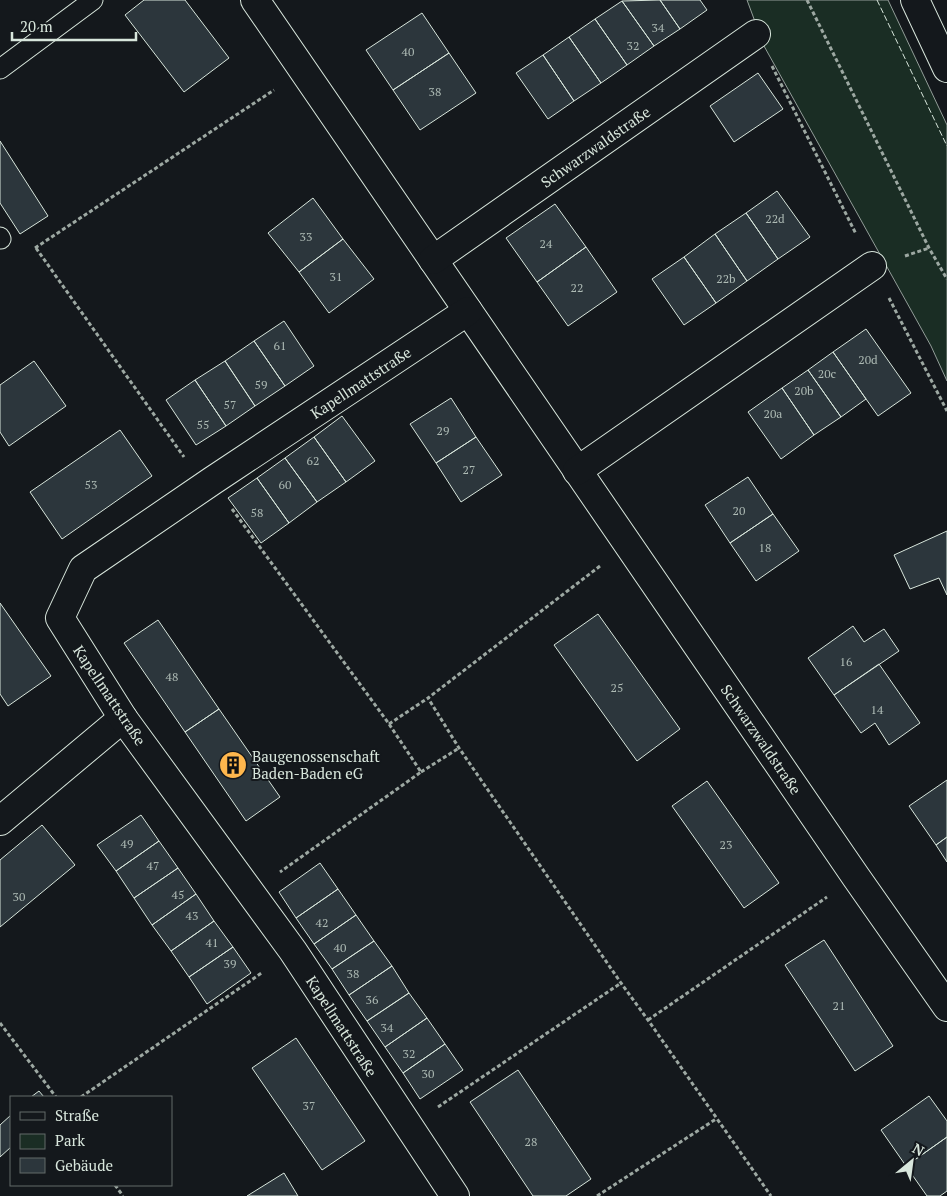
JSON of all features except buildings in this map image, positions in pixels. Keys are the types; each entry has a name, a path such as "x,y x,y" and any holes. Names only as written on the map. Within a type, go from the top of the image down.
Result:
{"street":[{"path":"915,0 947,68"},
{"name":"Schwarzwaldstraße","path":"263,2 303,70 947,1007"},
{"name":"Schwarzwaldstraße","path":"433,260 756,34"},
{"path":"577,471 872,266"},
{"name":"Kapellmattstraße","path":"455,1196 294,951 123,718 60,618 83,569 468,311"},
{"path":"0,821 123,718"}],"lane":[{"path":"0,69 93,0"}],"path":[{"path":"807,0 929,248 947,279"},
{"path":"756,34 947,411"},
{"path":"28,253 303,70"},
{"path":"36,248 184,457 212,481 389,724 421,772"},
{"path":"389,724 428,698 628,545"},
{"path":"428,698 459,748 771,1196"},
{"path":"251,893 421,772 459,748"},
{"path":"648,1020 856,877"},
{"path":"81,1096 294,951"},
{"path":"408,1127 621,983"},
{"path":"0,1024 55,1096"},
{"path":"596,1196 716,1119"}],"green space":[{"path":"747,0 888,0 947,125 947,381 931,346 764,46"}],"fence":[{"path":"877,0 947,146"}],"place":[{"name":"Baugenossenschaft Baden-Baden eG","path":"233,765"}]}
